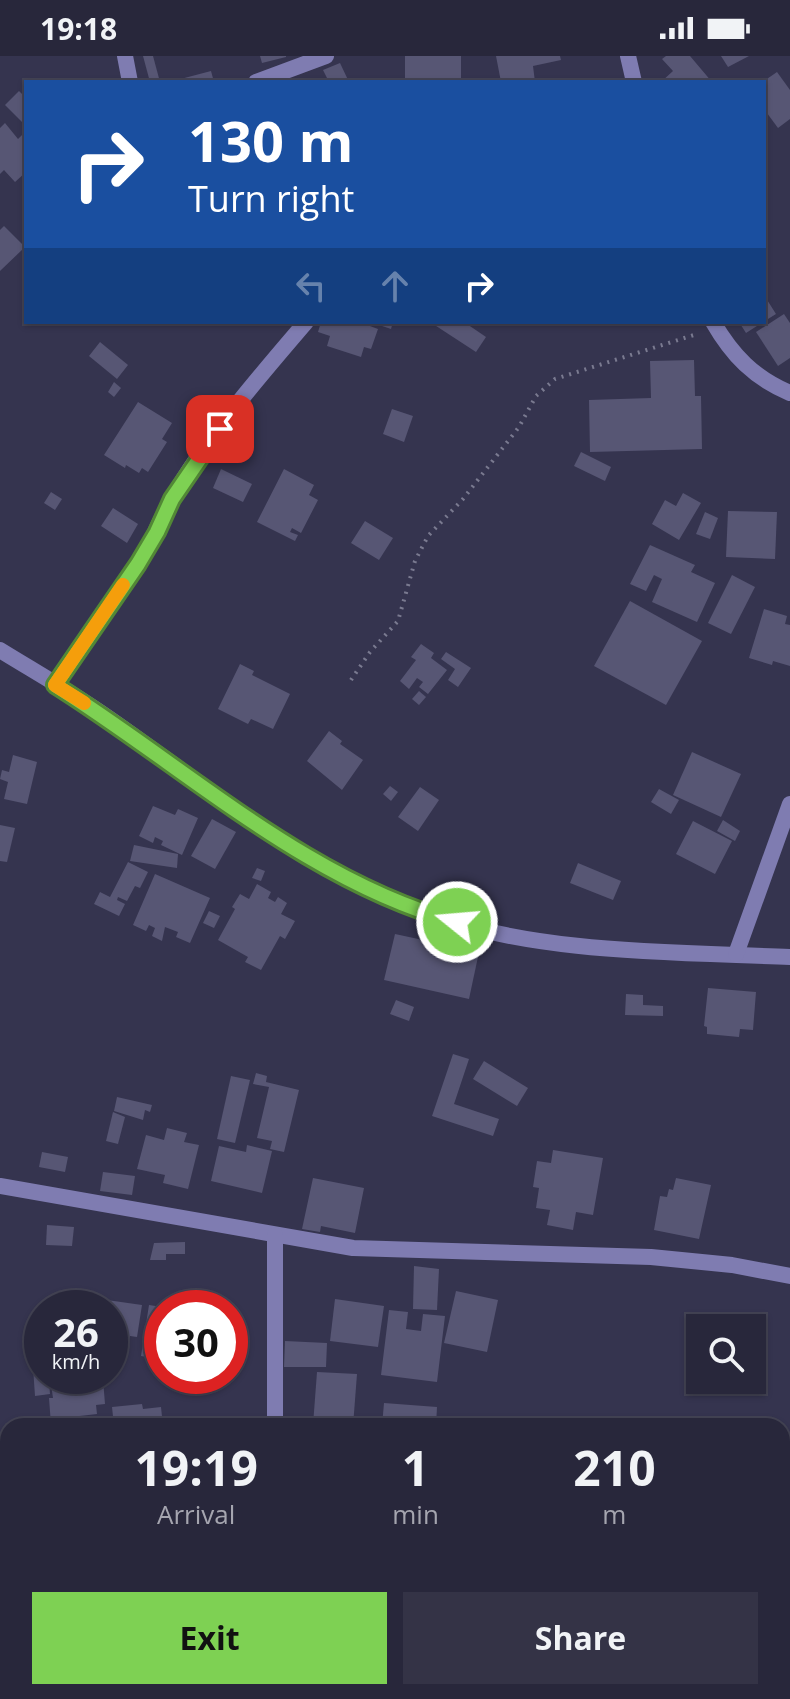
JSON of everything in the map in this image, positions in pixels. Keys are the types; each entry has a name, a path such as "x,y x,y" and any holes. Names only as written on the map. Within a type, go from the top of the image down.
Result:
{"street":[{"path":"125,56 130,80"},
{"path":"261,80 326,56"},
{"path":"628,56 634,80"},
{"path":"55,685 138,564 172,499 204,451 253,384 304,324"},
{"path":"714,325 741,361 766,383 790,393"},
{"path":"0,650 115,722 223,801 327,868 427,914 517,937 600,947 790,957"},
{"path":"736,954 790,804"},
{"path":"0,1186 353,1248 651,1257 732,1265 790,1276"},
{"path":"275,1235 275,1418"}],"path":[{"path":"351,680 370,652 398,621 415,561 428,536 463,499 519,427 536,396 555,379 577,370 621,359 714,325"}],"building":[{"path":"143,56 153,56 159,80 149,80"},
{"path":"260,56 286,56 286,57 262,63"},
{"path":"405,56 461,56 461,80 405,80"},
{"path":"496,56 560,56 561,60 533,66 535,80 501,80"},
{"path":"666,56 690,56 710,80 663,80 673,71 662,59"},
{"path":"721,56 749,56 728,67"},
{"path":"340,63 348,80 328,80 323,70"},
{"path":"211,71 213,80 177,80"},
{"path":"777,72 790,90 790,119 778,128 766,112 765,80"},
{"path":"19,91 24,96 24,124 5,105"},
{"path":"5,123 18,139 24,135 24,174 15,182 4,170 0,174 0,128"},
{"path":"4,226 24,248 0,271 0,230"},
{"path":"766,298 776,314 766,321"},
{"path":"784,314 790,323 790,358 778,366 756,332"},
{"path":"320,324 370,324 378,329 371,349 364,347 361,357 327,346 330,336 318,332"},
{"path":"433,324 467,324 486,337 476,352"},
{"path":"740,324 760,324 746,333"},
{"path":"100,342 128,365 117,379 89,356"},
{"path":"694,360 695,396 701,396 702,449 590,452 589,400 651,398 650,361"},
{"path":"114,382 121,388 114,397 108,392"},
{"path":"138,402 172,423 162,439 167,442 148,472 142,468 139,473 104,455"},
{"path":"392,409 413,416 404,442 383,434"},
{"path":"581,452 611,467 605,481 574,466"},
{"path":"221,469 252,484 243,502 213,488"},
{"path":"284,469 314,485 309,495 318,500 301,533 292,528 290,532 298,535 295,541 257,522"},
{"path":"51,492 62,499 55,510 44,503"},
{"path":"683,493 701,503 679,540 652,524 665,500 676,506"},
{"path":"113,508 138,524 127,543 101,526"},
{"path":"728,511 777,512 775,559 726,557"},
{"path":"705,512 718,518 710,539 696,534"},
{"path":"365,521 393,538 379,560 351,543"},
{"path":"650,545 695,565 691,572 715,583 697,622 652,602 662,579 654,575 646,591 630,584"},
{"path":"732,575 755,587 731,634 708,623"},
{"path":"630,601 702,641 666,705 594,666"},
{"path":"764,609 787,616 785,624 790,625 790,666 773,661 772,665 749,658"},
{"path":"421,644 434,653 431,658 447,670 428,694 419,687 423,682 417,678 409,689 400,681 416,660 411,657"},
{"path":"446,652 471,668 458,687 448,680 455,669 441,659"},
{"path":"240,664 254,671 252,675 290,694 273,729 251,719 248,724 218,709"},
{"path":"419,691 426,697 419,705 412,699"},
{"path":"329,731 342,741 340,744 363,760 342,790 307,761"},
{"path":"692,752 741,774 721,817 673,795"},
{"path":"13,755 37,762 27,804 4,799 8,782 0,779 2,770 9,772"},
{"path":"390,786 398,792 391,801 383,794"},
{"path":"420,787 439,800 418,831 398,817"},
{"path":"659,789 679,800 671,814 651,802"},
{"path":"153,806 175,815 178,809 198,818 182,855 161,845 163,841 155,837 153,843 139,836"},
{"path":"212,819 236,832 215,869 191,856"},
{"path":"723,820 740,831 735,841 717,831"},
{"path":"693,821 732,841 715,874 676,854"},
{"path":"0,825 15,828 7,862 0,861"},
{"path":"134,845 178,854 177,868 130,861"},
{"path":"128,862 148,872 140,888 135,886 127,901 118,897 117,900 125,904 119,916 94,904 100,892 110,897"},
{"path":"578,863 621,881 613,900 570,883"},
{"path":"257,868 265,871 261,881 252,878"},
{"path":"155,874 210,898 190,943 176,937 178,932 165,927 162,941 152,936 155,928 149,925 146,931 133,925"},
{"path":"257,884 271,892 268,898 275,902 278,897 287,903 281,914 295,921 285,939 280,936 261,970 245,962 248,957 218,940 240,894 249,899"},
{"path":"209,911 220,916 214,928 203,923"},
{"path":"395,934 479,952 469,999 384,980"},
{"path":"708,988 756,992 753,1030 740,1029 739,1037 707,1034 707,1027 704,1026"},
{"path":"626,994 643,995 643,1005 663,1006 663,1016 625,1015"},
{"path":"396,1000 414,1007 409,1021 390,1014"},
{"path":"453,1054 469,1059 454,1104 499,1119 493,1136 432,1116"},
{"path":"484,1061 528,1088 517,1106 473,1079"},
{"path":"256,1073 267,1076 266,1082 299,1090 284,1152 270,1149 272,1141 257,1138 269,1087 253,1084"},
{"path":"231,1076 250,1080 235,1143 217,1139"},
{"path":"117,1097 152,1105 150,1112 145,1110 143,1120 114,1111"},
{"path":"113,1112 125,1117 118,1144 106,1141"},
{"path":"167,1128 187,1133 184,1142 199,1145 188,1189 163,1183 165,1175 137,1169 146,1135 164,1140"},
{"path":"247,1145 272,1151 262,1193 211,1181 219,1146 246,1152"},
{"path":"553,1150 603,1158 593,1215 576,1212 573,1230 547,1225 550,1210 536,1208 539,1188 533,1187 537,1161 551,1163"},
{"path":"42,1152 68,1157 65,1172 39,1167"},
{"path":"103,1172 135,1176 132,1195 100,1191"},
{"path":"313,1178 364,1188 355,1233 321,1226 320,1232 302,1229"},
{"path":"676,1178 711,1185 699,1239 654,1230 660,1196 667,1197 669,1189 673,1190"},
{"path":"47,1225 74,1227 72,1246 46,1245"},
{"path":"185,1242 185,1254 166,1254 166,1260 150,1260 154,1243"},
{"path":"414,1266 439,1269 437,1310 413,1309"},
{"path":"456,1291 498,1300 487,1352 444,1343"},
{"path":"335,1299 384,1306 378,1347 330,1341"},
{"path":"128,1303 142,1305 137,1337 130,1336 129,1343"},
{"path":"389,1310 408,1312 406,1329 421,1331 423,1314 445,1316 437,1382 381,1375"},
{"path":"285,1341 327,1343 326,1367 284,1367"},
{"path":"317,1372 357,1374 354,1418 314,1418"},
{"path":"52,1394 104,1394 105,1404 96,1405 97,1414 50,1418 49,1398 53,1398"},
{"path":"384,1403 437,1407 436,1418 383,1418"},
{"path":"142,1404 143,1409 161,1407 162,1418 113,1418 112,1407"}],"slow traffic":[{"path":"84,703 55,685 123,585"}],"route":[{"path":"220,429 172,499 138,564 55,685 115,722 223,801 327,868 427,914 457,922"}]}
